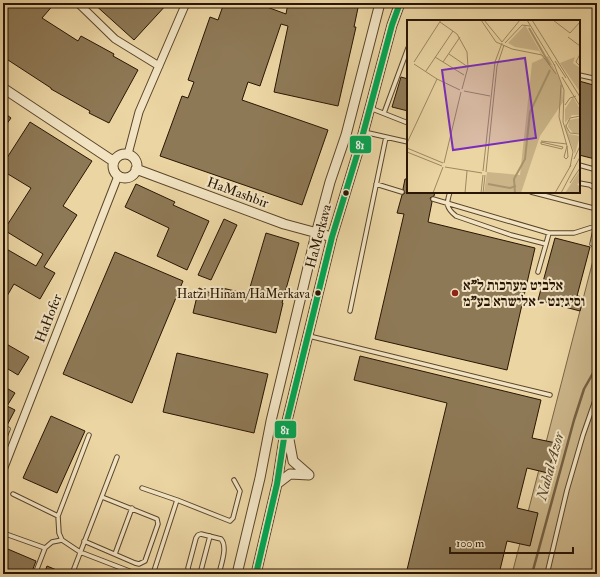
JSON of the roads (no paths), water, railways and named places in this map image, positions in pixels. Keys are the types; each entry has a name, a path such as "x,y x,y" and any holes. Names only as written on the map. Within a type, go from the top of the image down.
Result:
{"street":[{"path":"78,3 115,39 159,66"},
{"name":"HaMerkava","path":"236,574 260,478 271,421 316,234 330,182 346,135 380,3"},
{"name":"HaMerkava","path":"256,574 277,484 286,425 332,237 363,132 392,25 400,3"},
{"path":"128,154 140,112 185,4"},
{"path":"3,88 113,161"},
{"path":"128,154 136,161 136,169 129,177 121,178 113,169 113,161 119,155 128,154"},
{"name":"HaMashbir","path":"136,169 284,224 316,234 332,237"},
{"name":"HaHofer","path":"3,470 118,176"},
{"path":"277,484 290,474 309,475 293,461 286,425"}],"lane":[{"path":"384,113 407,51"},
{"path":"580,75 597,79"},
{"path":"369,108 407,123"},
{"path":"363,132 407,142"},
{"path":"350,311 386,137"},
{"path":"580,165 597,170"},
{"path":"580,183 590,185 597,190"},
{"path":"376,184 402,192"},
{"path":"450,193 447,203 451,212 456,216 511,235 546,244"},
{"path":"535,193 597,209"},
{"path":"433,200 549,233 574,233 596,226"},
{"path":"592,244 597,221"},
{"path":"538,272 549,233"},
{"path":"308,336 550,395"},
{"path":"547,574 567,490 587,422 597,395"},
{"path":"3,442 8,429"},
{"path":"89,435 58,516 59,533 62,540 80,552 137,574"},
{"path":"72,574 118,457"},
{"path":"142,488 230,521 233,518 240,491 234,480"},
{"path":"13,494 58,516"},
{"path":"84,541 140,564 145,561 159,521 132,508 102,497"},
{"path":"153,574 177,500"},
{"path":"115,554 132,508"},
{"path":"3,534 45,548"},
{"path":"192,574 188,571 188,568 196,538 201,534 221,539 224,544 219,574"},
{"path":"200,574 210,536"},
{"path":"35,574 45,548 52,542 62,540"}],"waterway":[{"name":"Nahal Azor","path":"532,574 574,420 584,389 597,366"}],"place":[{"name":"Hatzi Hinam/HaMerkava","path":"318,293"},
{"name":"אלביט מערכות ל\"א וסיגינט - אלישרא בע\"מ","path":"455,293"}]}
